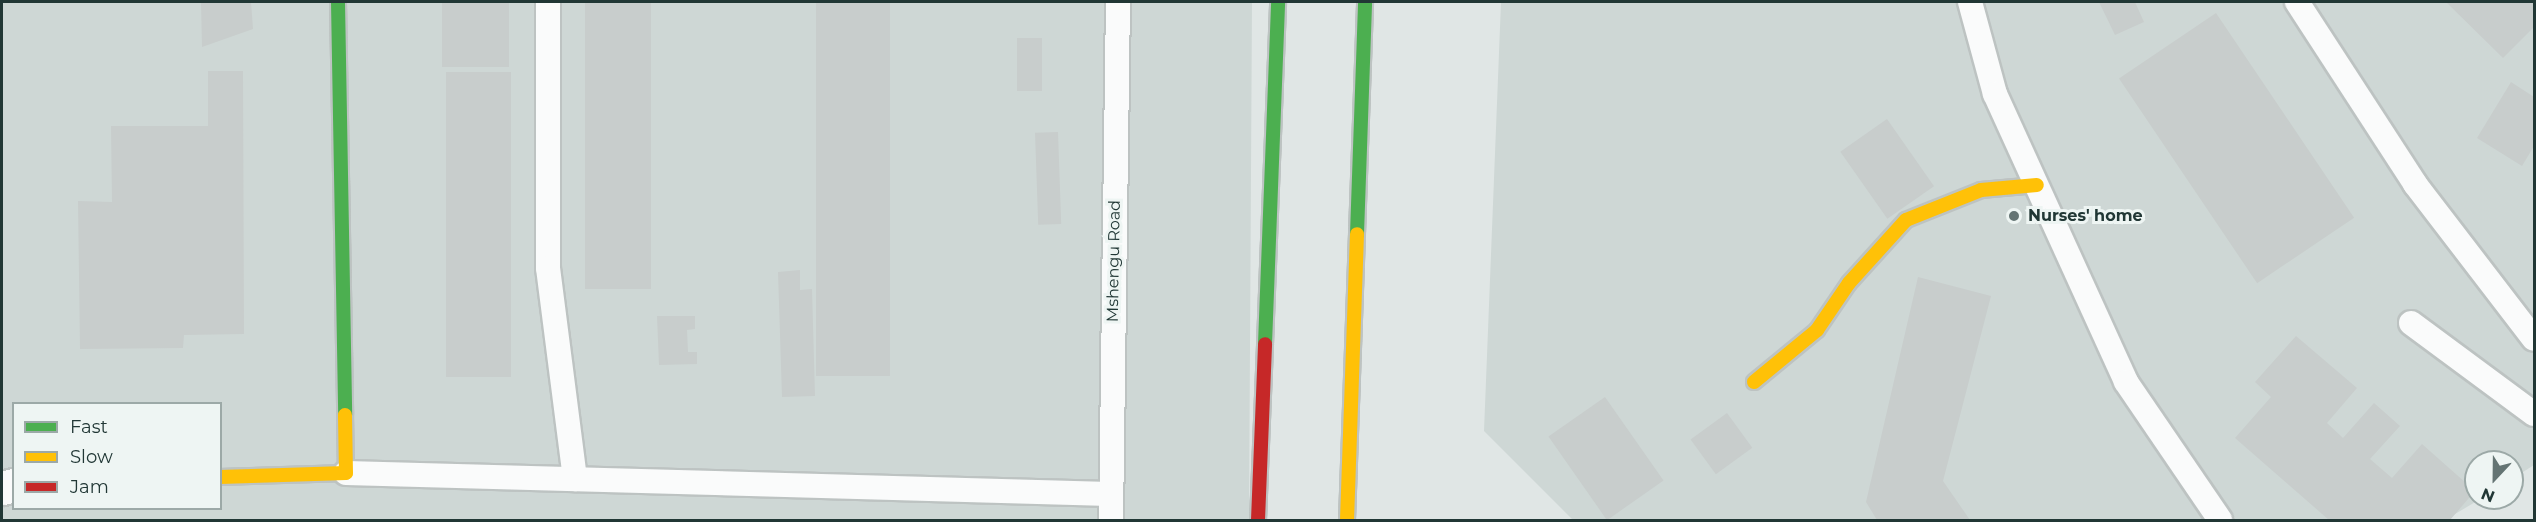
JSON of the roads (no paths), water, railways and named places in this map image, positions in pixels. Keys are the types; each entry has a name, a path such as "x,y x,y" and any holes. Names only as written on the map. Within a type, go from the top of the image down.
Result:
{"main road":[{"path":"222,477 346,473 338,2"},
{"path":"1258,520 1278,2"},
{"path":"1347,520 1365,2"},
{"path":"1754,382 1817,330 1849,283 1906,220 1981,190 2037,185"}],"lane":[{"path":"548,2 548,268 575,479"},
{"name":"Mshengu Road","path":"1110,520 1118,2"},
{"path":"1970,2 1995,94 2126,382 2220,520"},
{"path":"2297,2 2415,184 2535,339"},
{"path":"2411,323 2535,414"},
{"path":"346,473 1110,494"}],"place":[{"name":"Nurses' home","path":"2014,216"}]}
